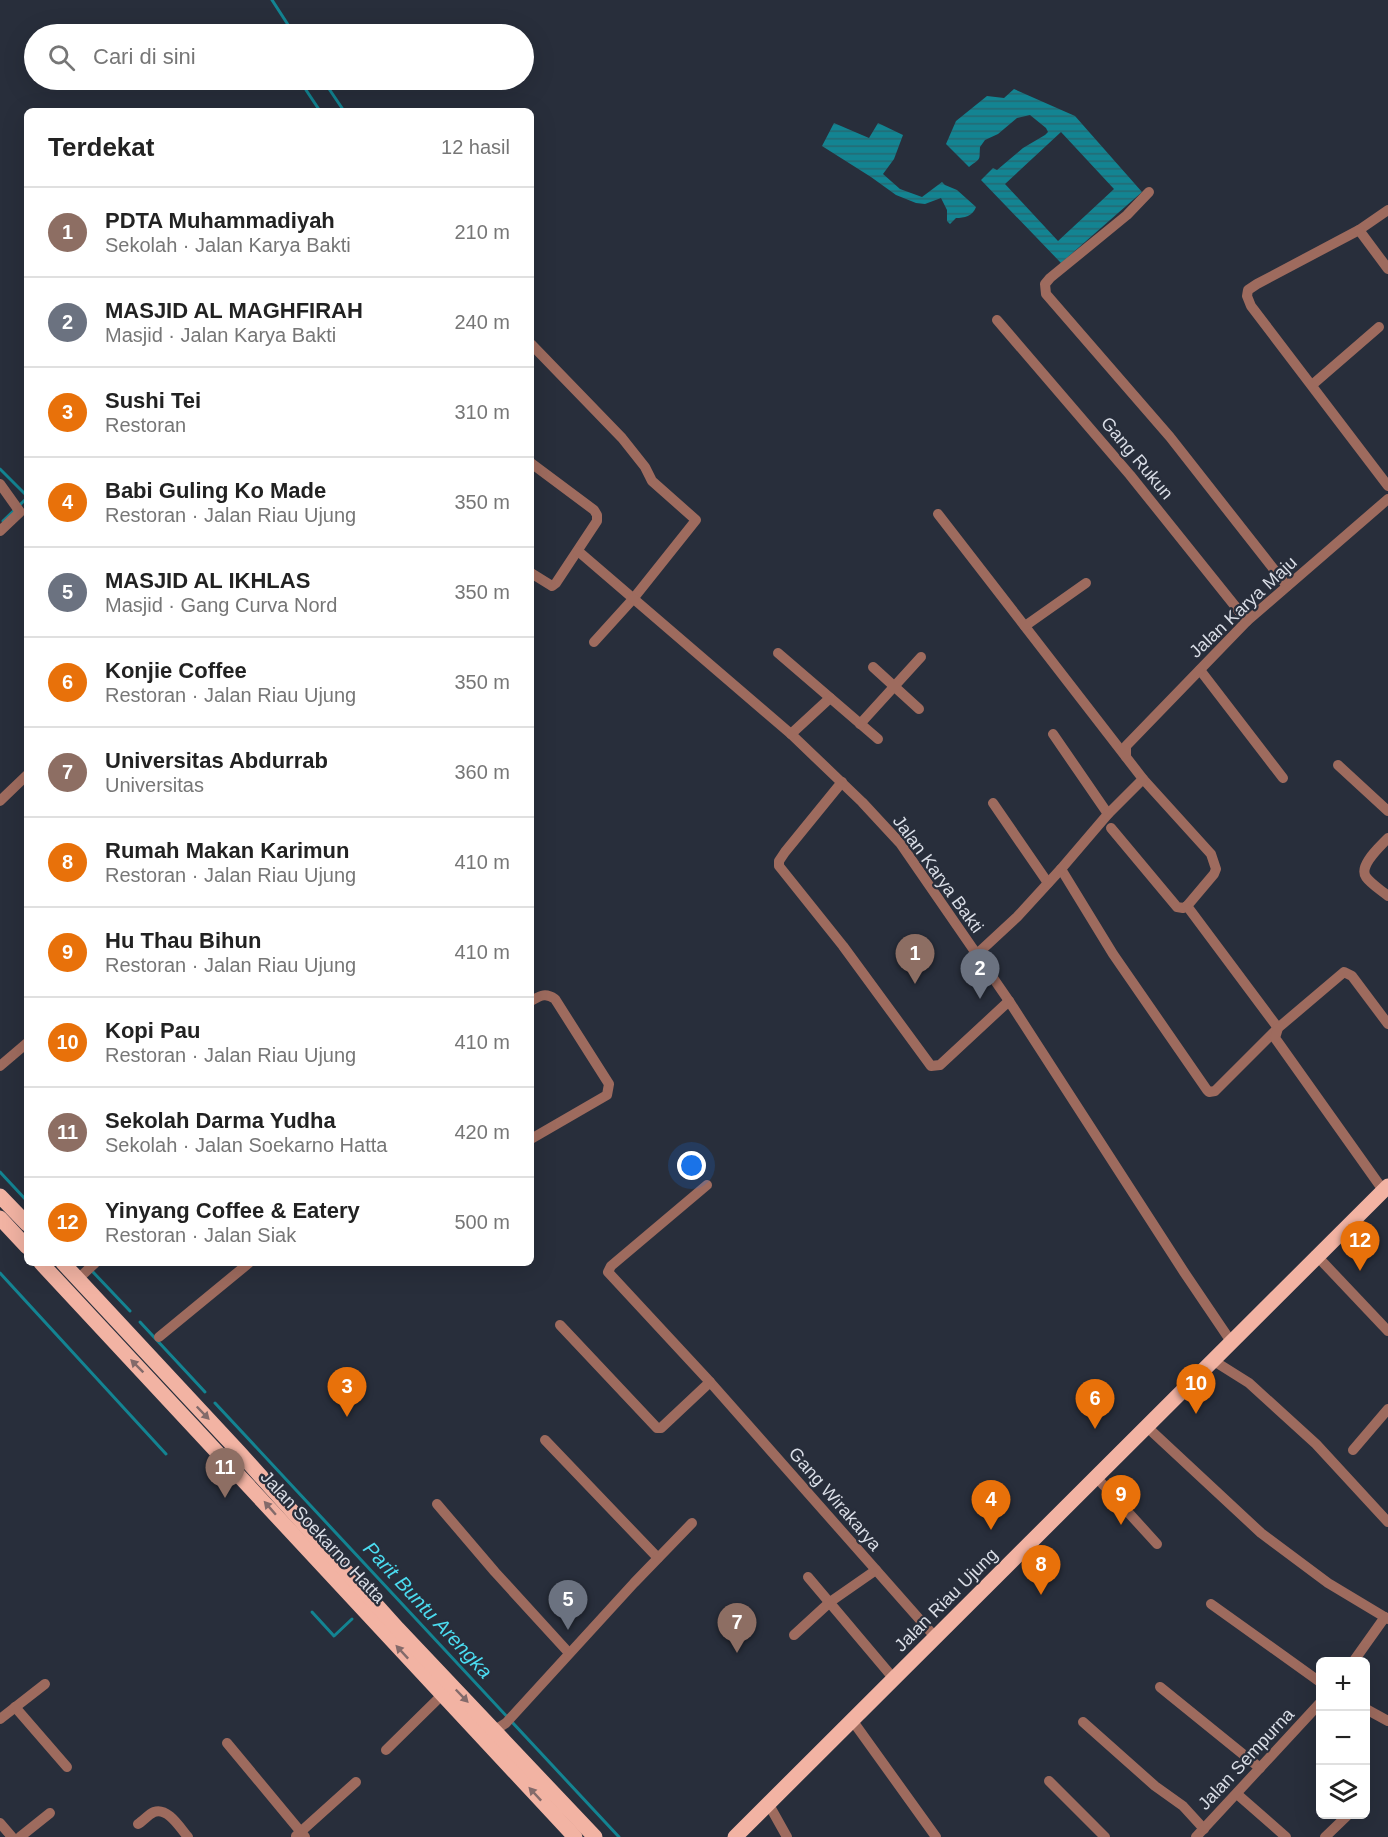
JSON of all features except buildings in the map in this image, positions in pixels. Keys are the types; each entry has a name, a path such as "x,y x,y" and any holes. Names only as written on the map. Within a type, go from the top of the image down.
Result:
{"main road":[{"name":"Jalan Riau Ujung","path":"735,1837 1232,1343 1316,1255 1386,1188"},
{"path":"0,1196 24,1221"},
{"path":"0,1218 24,1244"},
{"name":"Jalan Soekarno Hatta","path":"44,1266 575,1837"},
{"name":"Jalan Soekarno Hatta","path":"88,1270 106,1310 239,1452 398,1629 500,1726 595,1837"},
{"path":"95,1322 106,1310"}],"street":[{"path":"1149,192 1127,215 1050,278 1045,284 1045,290 1170,437 1287,586"},
{"path":"1388,210 1359,230 1248,290 1247,296 1251,306 1388,486"},
{"path":"1359,230 1388,269"},
{"name":"Gang Rukun","path":"997,320 1124,467 1247,621"},
{"path":"1312,385 1379,327"},
{"path":"534,347 622,438 645,467 652,481 696,519 633,599 594,642"},
{"path":"534,465 594,510 597,515 597,521 556,583 552,586 534,575"},
{"path":"0,484 17,507 0,531"},
{"name":"Jalan Karya Maju","path":"1126,752 1247,621 1388,499"},
{"path":"938,514 1126,752 1143,779 1211,854 1216,869 1214,874 1185,907 1177,907 1111,828"},
{"name":"Jalan Karya Bakti","path":"578,551 791,734 842,782 900,843 1009,1001 1232,1343"},
{"path":"1025,626 1086,583"},
{"path":"778,653 878,739"},
{"path":"860,724 921,657"},
{"path":"873,667 919,709"},
{"path":"1200,670 1283,778"},
{"path":"791,734 830,698"},
{"path":"1053,734 1108,814"},
{"path":"1338,765 1388,811"},
{"path":"0,801 24,778"},
{"path":"976,955 1062,869 1108,814 1143,779"},
{"path":"842,782 785,852 779,861 779,866 843,946 931,1066 940,1065 1009,1001"},
{"path":"993,803 1048,883"},
{"path":"1388,838 1364,866 1364,873 1366,879 1388,896"},
{"path":"1062,869 1146,1005 1209,1092 1215,1091 1278,1028 1344,972 1353,976 1388,1024"},
{"path":"1185,907 1278,1028"},
{"path":"534,999 543,994 555,999 609,1084 607,1095 534,1137"},
{"path":"1278,1028 1276,1042 1386,1188"},
{"path":"0,1066 24,1046"},
{"name":"Gang Wirakarya","path":"707,1185 611,1266 608,1272 710,1382 936,1638"},
{"path":"1316,1255 1388,1331"},
{"path":"159,1337 245,1266"},
{"path":"560,1325 657,1428 661,1428 710,1382"},
{"path":"1214,1361 1249,1383 1316,1444 1388,1522"},
{"path":"1353,1450 1388,1409"},
{"path":"1146,1426 1261,1533 1328,1583 1386,1618 1357,1657"},
{"path":"545,1440 658,1558"},
{"path":"1096,1478 1157,1544"},
{"path":"437,1504 569,1653"},
{"path":"500,1726 514,1714 692,1523"},
{"path":"794,1635 830,1602 876,1570"},
{"path":"808,1577 894,1679"},
{"path":"1211,1604 1316,1679"},
{"path":"0,1719 45,1684"},
{"path":"1160,1687 1260,1768"},
{"path":"386,1750 442,1695"},
{"path":"15,1707 67,1767"},
{"name":"Jalan Sempurna","path":"1200,1833 1316,1707"},
{"path":"1369,1711 1388,1721"},
{"path":"852,1720 936,1837"},
{"path":"1083,1722 1155,1785 1183,1806 1200,1833"},
{"path":"227,1743 300,1835 356,1782"},
{"path":"1049,1781 1105,1837"},
{"path":"1237,1794 1286,1837"},
{"path":"768,1803 787,1837"},
{"path":"138,1824 154,1812 161,1812 169,1815 188,1837"},
{"path":"21,1837 50,1813"},
{"path":"1325,1837 1345,1819"},
{"path":"0,1823 12,1837"}],"water":[{"path":"1014,89 1075,116 1142,192 1061,263 981,180 993,168 997,170 1023,148 1045,135 1048,132 1046,128 1030,115 1017,118 998,134 985,140 980,147 979,158 969,167 946,144 956,121 987,96 1004,98","holes":["1061,132 1114,189 1058,241 1005,184"]},
{"path":"834,123 869,138 878,123 903,135 894,159 883,174 900,189 922,197 942,182 957,190 976,207 975,210 968,216 956,218 950,224 947,221 947,210 941,198 925,204 896,195 822,146"}],"waterway":[{"path":"272,0 288,24"},
{"path":"306,90 318,108"},
{"path":"330,90 342,108"},
{"path":"0,469 24,493"},
{"path":"3,521 24,501"},
{"name":"Parit Buntu Arengka","path":"0,1172 24,1198"},
{"name":"Parit Buntu Arengka","path":"92,1271 130,1311"},
{"name":"Parit Buntu Arengka","path":"0,1273 166,1454"},
{"name":"Parit Buntu Arengka","path":"140,1322 205,1392"},
{"name":"Parit Buntu Arengka","path":"215,1403 619,1837"},
{"path":"312,1612 334,1636 352,1619"}],"place":[{"name":"PDTA Muhammadiyah","path":"915,984"},
{"name":"MASJID AL MAGHFIRAH","path":"980,999"},
{"name":"Yinyang Coffee & Eatery","path":"1360,1271"},
{"name":"Kopi Pau","path":"1196,1414"},
{"name":"Sushi Tei","path":"347,1417"},
{"name":"Konjie Coffee","path":"1095,1429"},
{"name":"Sekolah Darma Yudha","path":"225,1498"},
{"name":"Hu Thau Bihun","path":"1121,1525"},
{"name":"Babi Guling Ko Made","path":"991,1530"},
{"name":"Rumah Makan Karimun","path":"1041,1595"},
{"name":"MASJID AL IKHLAS","path":"568,1630"},
{"name":"Universitas Abdurrab","path":"737,1653"}]}
